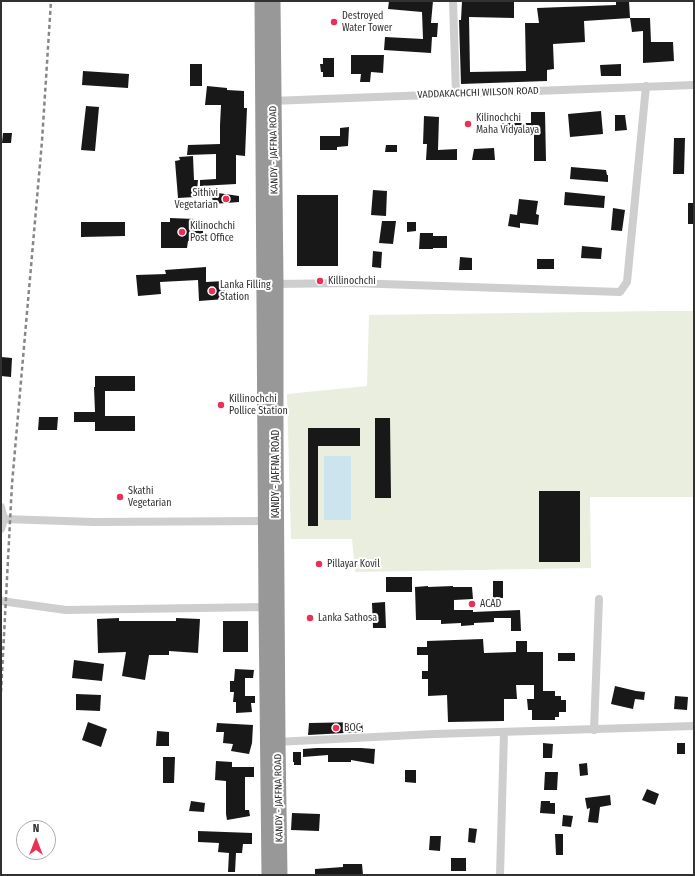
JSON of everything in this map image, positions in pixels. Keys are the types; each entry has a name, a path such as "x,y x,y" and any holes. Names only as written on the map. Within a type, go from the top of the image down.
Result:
{"highway":[{"name":"KANDY - JAFFNA ROAD","path":"262,1 276,284 271,521 266,607 280,875"},
{"name":"KANDY - JAFFNA ROAD","path":"269,875 272,742 268,101 272,1"}],"street":[{"path":"453,1 456,94"},
{"name":"VADDAKACHCHI WILSON ROAD","path":"268,101 694,84"},
{"path":"276,284 352,283 620,292 627,282 646,86"},
{"path":"1,507 4,519 1,529"},
{"path":"4,519 94,522 271,521"},
{"path":"594,730 599,599"},
{"path":"1,601 66,610 266,607"},
{"path":"272,742 504,732 694,726"},
{"path":"500,875 504,732"}],"shaded area":[{"path":"694,311 694,497 590,497 591,568 355,572 352,539 291,539 287,394 367,386 369,315"}],"water":[{"path":"324,456 351,456 351,520 324,520"}],"building":[{"path":"389,1 433,1 431,23 438,23 437,37 432,37 431,53 384,50 385,37 423,39 422,12 388,9"},
{"path":"462,1 514,1 514,18 469,17 470,72 526,71 525,23 539,23 537,8 616,5 616,1 629,1 630,18 584,21 585,42 553,44 554,69 547,70 547,81 461,84 459,20 461,20"},
{"path":"630,18 650,18 651,42 673,42 674,61 643,63 643,31 632,32"},
{"path":"351,55 384,55 383,73 371,72 370,82 360,82 361,74 351,74"},
{"path":"323,58 334,58 334,77 323,77 320,64 323,64"},
{"path":"190,64 202,64 202,86 190,86"},
{"path":"621,64 621,76 601,76 600,65"},
{"path":"83,71 129,74 128,88 82,85"},
{"path":"207,86 227,88 227,90 244,91 244,108 247,108 245,156 236,155 236,184 200,186 200,180 216,179 216,154 187,155 188,145 220,144 221,105 205,105"},
{"path":"86,106 99,107 95,151 81,150"},
{"path":"601,111 603,134 570,137 568,114"},
{"path":"531,112 545,112 546,161 534,161 534,134 502,134 502,123 531,123"},
{"path":"615,115 625,115 627,130 615,131"},
{"path":"424,116 439,117 438,150 457,149 457,160 426,160 427,144 423,144"},
{"path":"349,127 348,146 337,147 337,150 320,150 320,136 340,136 340,128"},
{"path":"3,133 12,133 11,143 2,143"},
{"path":"674,138 685,138 684,174 673,174"},
{"path":"386,145 397,145 397,152 385,152"},
{"path":"494,148 495,160 472,160 474,149"},
{"path":"193,156 194,180 198,180 197,190 239,196 239,202 213,204 212,196 178,198 175,161 180,160 179,157"},
{"path":"571,167 606,170 608,182 570,179"},
{"path":"373,190 387,191 386,216 371,215"},
{"path":"565,192 605,196 604,208 564,205"},
{"path":"297,195 338,195 338,266 297,266"},
{"path":"519,199 538,201 536,214 539,215 538,225 520,223 520,228 508,226 510,214 517,215"},
{"path":"688,203 694,203 694,224 688,224"},
{"path":"613,208 625,210 622,231 611,230"},
{"name":"Kilinochchi Post Office","path":"170,218 195,219 196,225 203,225 203,239 188,241 187,248 161,248 161,222 170,222"},
{"path":"382,221 396,221 393,244 379,243"},
{"path":"81,222 125,222 125,236 81,237"},
{"path":"407,222 416,222 416,231 407,232"},
{"path":"420,233 433,233 433,236 447,236 447,248 419,249"},
{"path":"582,246 602,248 601,259 581,258"},
{"path":"373,251 382,252 381,268 372,267"},
{"path":"460,257 472,258 472,270 459,270"},
{"path":"537,259 554,259 554,269 537,269"},
{"path":"206,267 206,282 224,281 225,299 199,301 198,280 160,282 161,294 138,296 136,275 166,274 165,270"},
{"path":"1,357 12,358 11,377 1,376"},
{"path":"95,376 135,376 135,391 105,391 105,416 135,416 135,431 95,431 95,422 74,422 74,412 95,412"},
{"path":"39,417 58,417 57,430 38,430"},
{"path":"375,418 390,418 391,498 375,498"},
{"path":"308,428 360,428 360,446 318,446 318,526 308,526"},
{"path":"539,491 580,491 580,562 539,562"},
{"path":"386,577 412,577 412,592 386,592"},
{"path":"493,581 503,581 503,598 493,598"},
{"path":"415,587 472,587 473,599 454,600 454,610 473,610 473,612 520,610 521,631 511,631 511,618 494,618 494,622 474,623 474,625 461,626 461,623 441,624 441,620 416,620"},
{"path":"385,602 386,628 373,628 372,603"},
{"path":"119,618 119,621 176,621 176,618 200,619 198,653 169,651 169,655 149,655 145,680 122,676 126,652 98,653 97,619"},
{"path":"223,621 248,621 248,652 223,652"},
{"path":"483,639 484,653 516,652 516,641 527,641 527,652 543,652 543,691 555,691 555,696 561,696 561,700 566,700 566,712 559,712 559,717 555,717 555,720 532,720 532,710 528,710 527,699 534,699 534,685 516,685 517,699 504,699 504,721 448,722 447,695 428,696 428,679 422,679 422,671 428,671 428,655 417,655 417,647 427,647 427,641"},
{"path":"558,653 575,653 575,661 558,661"},
{"path":"74,660 104,664 102,681 72,678"},
{"path":"235,669 254,670 253,678 245,678 245,696 255,696 255,703 251,703 252,712 236,713 236,702 233,702 234,692 230,692 230,681 234,681"},
{"path":"615,686 645,692 644,700 635,699 633,709 611,704"},
{"path":"76,694 101,695 100,711 76,710"},
{"path":"675,696 688,697 687,710 674,709"},
{"path":"88,722 107,729 101,747 82,740"},
{"name":"BOC","path":"362,722 363,732 308,735 309,723"},
{"path":"217,723 253,725 252,743 249,754 231,751 233,744 223,743 224,732 216,732"},
{"path":"157,731 169,732 169,746 156,746"},
{"path":"543,743 553,744 552,758 543,758"},
{"path":"677,743 685,743 685,754 677,754"},
{"path":"303,749 375,749 374,764 351,760 351,762 328,762 328,755 303,757"},
{"path":"293,752 301,752 301,765 294,765"},
{"path":"163,757 175,757 174,783 163,783"},
{"path":"216,761 232,762 232,767 254,767 254,777 245,777 245,810 249,810 250,816 227,820 226,781 215,780"},
{"path":"587,763 588,775 580,776 579,764"},
{"path":"405,770 416,770 416,783 405,782"},
{"path":"545,772 558,772 557,790 544,790"},
{"path":"647,789 659,794 655,805 642,800"},
{"path":"610,795 611,805 600,807 598,823 588,822 590,808 587,809 585,798"},
{"path":"191,801 205,803 204,812 189,811"},
{"path":"541,801 550,801 550,803 555,803 555,814 540,813"},
{"path":"292,813 320,814 319,831 291,830"},
{"path":"563,815 573,816 571,827 562,826"},
{"path":"469,828 477,829 475,843 468,842"},
{"path":"198,831 252,833 252,844 243,844 242,853 236,853 235,872 228,872 229,853 218,852 219,843 198,842"},
{"path":"555,834 563,834 563,855 556,855"},
{"path":"430,836 441,836 440,851 429,850"},
{"path":"451,858 466,858 466,871 451,871"},
{"path":"343,864 362,864 363,875 315,875 315,869 343,867"}],"railway":[{"path":"1,692 12,484 42,141 51,1"}],"place":[{"name":"Destroyed Water Tower","path":"334,22"},
{"name":"Kilinochchi Maha Vidyalaya","path":"468,124"},
{"name":"Sithivi Vegetarian","path":"226,199"},
{"name":"Kilinochchi Post Office","path":"182,232"},
{"name":"Killinochchi","path":"320,281"},
{"name":"Lanka Filling Station","path":"212,291"},
{"name":"Killinochchi Pollice Station","path":"221,405"},
{"name":"Skathi Vegetarian","path":"120,497"},
{"name":"Pillayar Kovil","path":"319,564"},
{"name":"ACAD","path":"472,604"},
{"name":"Lanka Sathosa","path":"310,618"},
{"name":"BOC","path":"336,728"}]}
